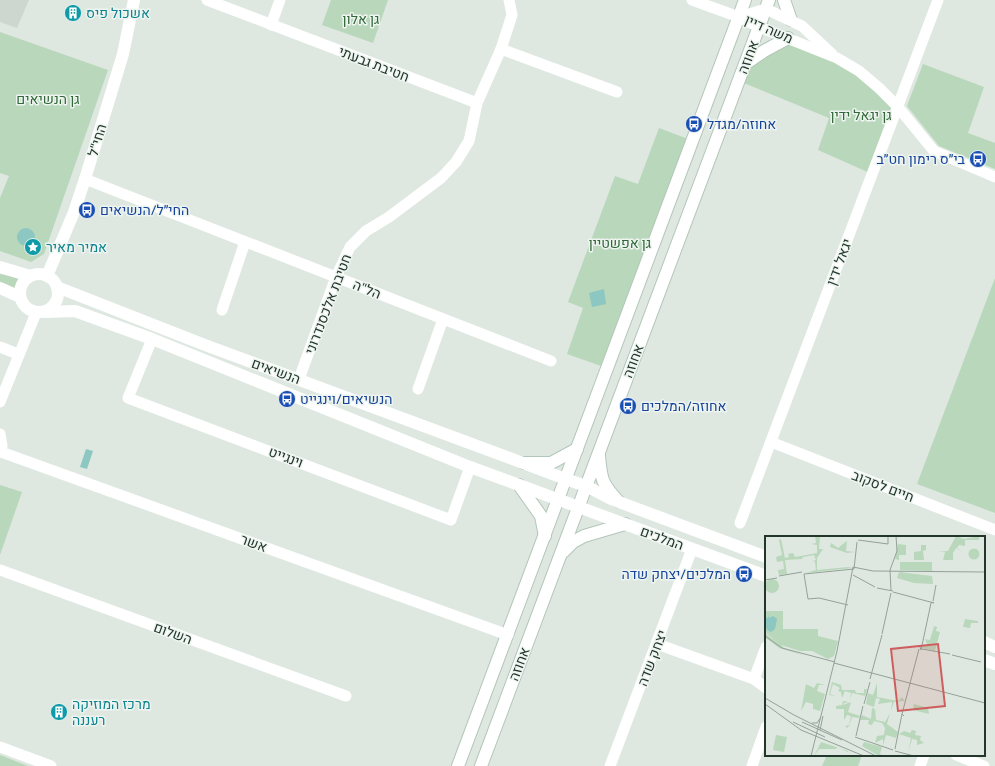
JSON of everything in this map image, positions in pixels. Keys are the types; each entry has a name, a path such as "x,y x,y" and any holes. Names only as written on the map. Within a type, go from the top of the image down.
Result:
{"street":[{"name":"החי\"ל","path":"47,276 74,212 85,178 123,54 134,0"},
{"name":"חטיבת גבעתי","path":"207,0 477,103"},
{"path":"271,24 280,0"},
{"name":"חטיבת אלכסנדרוני","path":"299,379 336,277 350,247 366,231 426,191 442,178 456,162 469,141 477,103 501,49 512,15 509,0"},
{"path":"692,0 739,17"},
{"name":"אחוזה","path":"458,766 745,0"},
{"path":"784,0 791,20"},
{"name":"יגאל ידין","path":"740,523 938,0"},
{"name":"אחוזה","path":"481,766 767,4"},
{"name":"משה דיין","path":"739,17 767,4 802,26 837,58"},
{"name":"משה דיין","path":"739,17 759,27 837,58 859,71 898,107 934,151 995,177"},
{"path":"745,64 764,50 788,38"},
{"path":"501,49 617,92"},
{"name":"הל\"ה","path":"85,178 551,361"},
{"path":"222,310 245,242"},
{"path":"0,267 30,276 38,274 47,276 53,280 57,287 58,294 56,302 52,308 40,312 28,310 23,304 20,297 20,289 30,276"},
{"name":"הנשיאים","path":"57,287 205,345 586,486"},
{"path":"0,288 20,297"},
{"name":"הנשיאים","path":"40,312 75,311 152,339 470,467 558,500"},
{"path":"0,402 18,354 40,312"},
{"path":"418,389 443,319"},
{"name":"וינגייט","path":"152,339 128,398 451,520 470,467"},
{"path":"0,347 18,354"},
{"path":"0,434 2,446 0,452"},
{"name":"חיים לסקוב","path":"770,442 995,530"},
{"path":"524,463 551,463 577,449"},
{"name":"אשר","path":"0,452 508,635"},
{"path":"599,452 600,471 605,487 618,501"},
{"path":"519,485 541,516 545,536"},
{"name":"המלכים","path":"586,486 618,501 765,557"},
{"name":"המלכים","path":"558,500 765,576"},
{"path":"560,554 573,542 584,536 624,524"},
{"name":"יצחק שדה","path":"610,766 692,549"},
{"name":"השלום","path":"0,570 346,696"},
{"path":"985,642 995,647"},
{"path":"657,644 754,679 765,687"},
{"path":"754,679 765,650"},
{"path":"985,660 995,664"},
{"path":"752,766 765,730"},
{"path":"0,747 51,766"},
{"path":"920,766 924,756"},
{"path":"959,756 984,766"}],"shaded area":[{"path":"0,0 29,0 17,28 0,22"}],"green space":[{"name":"גן אלון","path":"331,0 388,0 373,43 322,25"},
{"name":"גן הנשיאים","path":"0,32 108,70 44,254 31,262 0,251 0,198 9,176 0,173"},
{"name":"גן יגאל ידין","path":"788,38 845,63 898,107 872,174 818,150 829,118 739,81 745,64"},
{"path":"923,64 984,87 968,133 995,143 995,169 939,146 907,106"},
{"name":"גן אפשטיין","path":"659,128 688,139 604,367 567,354 583,308 568,302 615,176 638,184"},
{"path":"0,274 19,278 14,291 0,284"},
{"path":"995,278 995,513 917,484"},
{"path":"0,485 22,492 0,555"},
{"path":"0,755 28,766 0,766"},
{"path":"827,756 862,756 858,766 822,766"}],"water":[{"path":"22,228 30,228 35,233 33,244 30,246 22,246 17,241 17,233"},
{"path":"604,289 606,304 592,307 589,293"},
{"path":"86,449 93,451 87,469 80,467"}],"place":[{"name":"אשכול פיס","path":"73,13"},
{"name":"אחוזה/מגדל","path":"694,124"},
{"name":"בי״ס רימון חט״ב","path":"978,159"},
{"name":"החי״ל/הנשיאים","path":"87,210"},
{"name":"אמיר מאיר","path":"33,247"},
{"name":"הנשיאים/וינגייט","path":"287,399"},
{"name":"אחוזה/המלכים","path":"628,406"},
{"name":"המלכים/יצחק שדה","path":"744,574"},
{"name":"מרכז המוזיקה רעננה","path":"59,712"}]}
